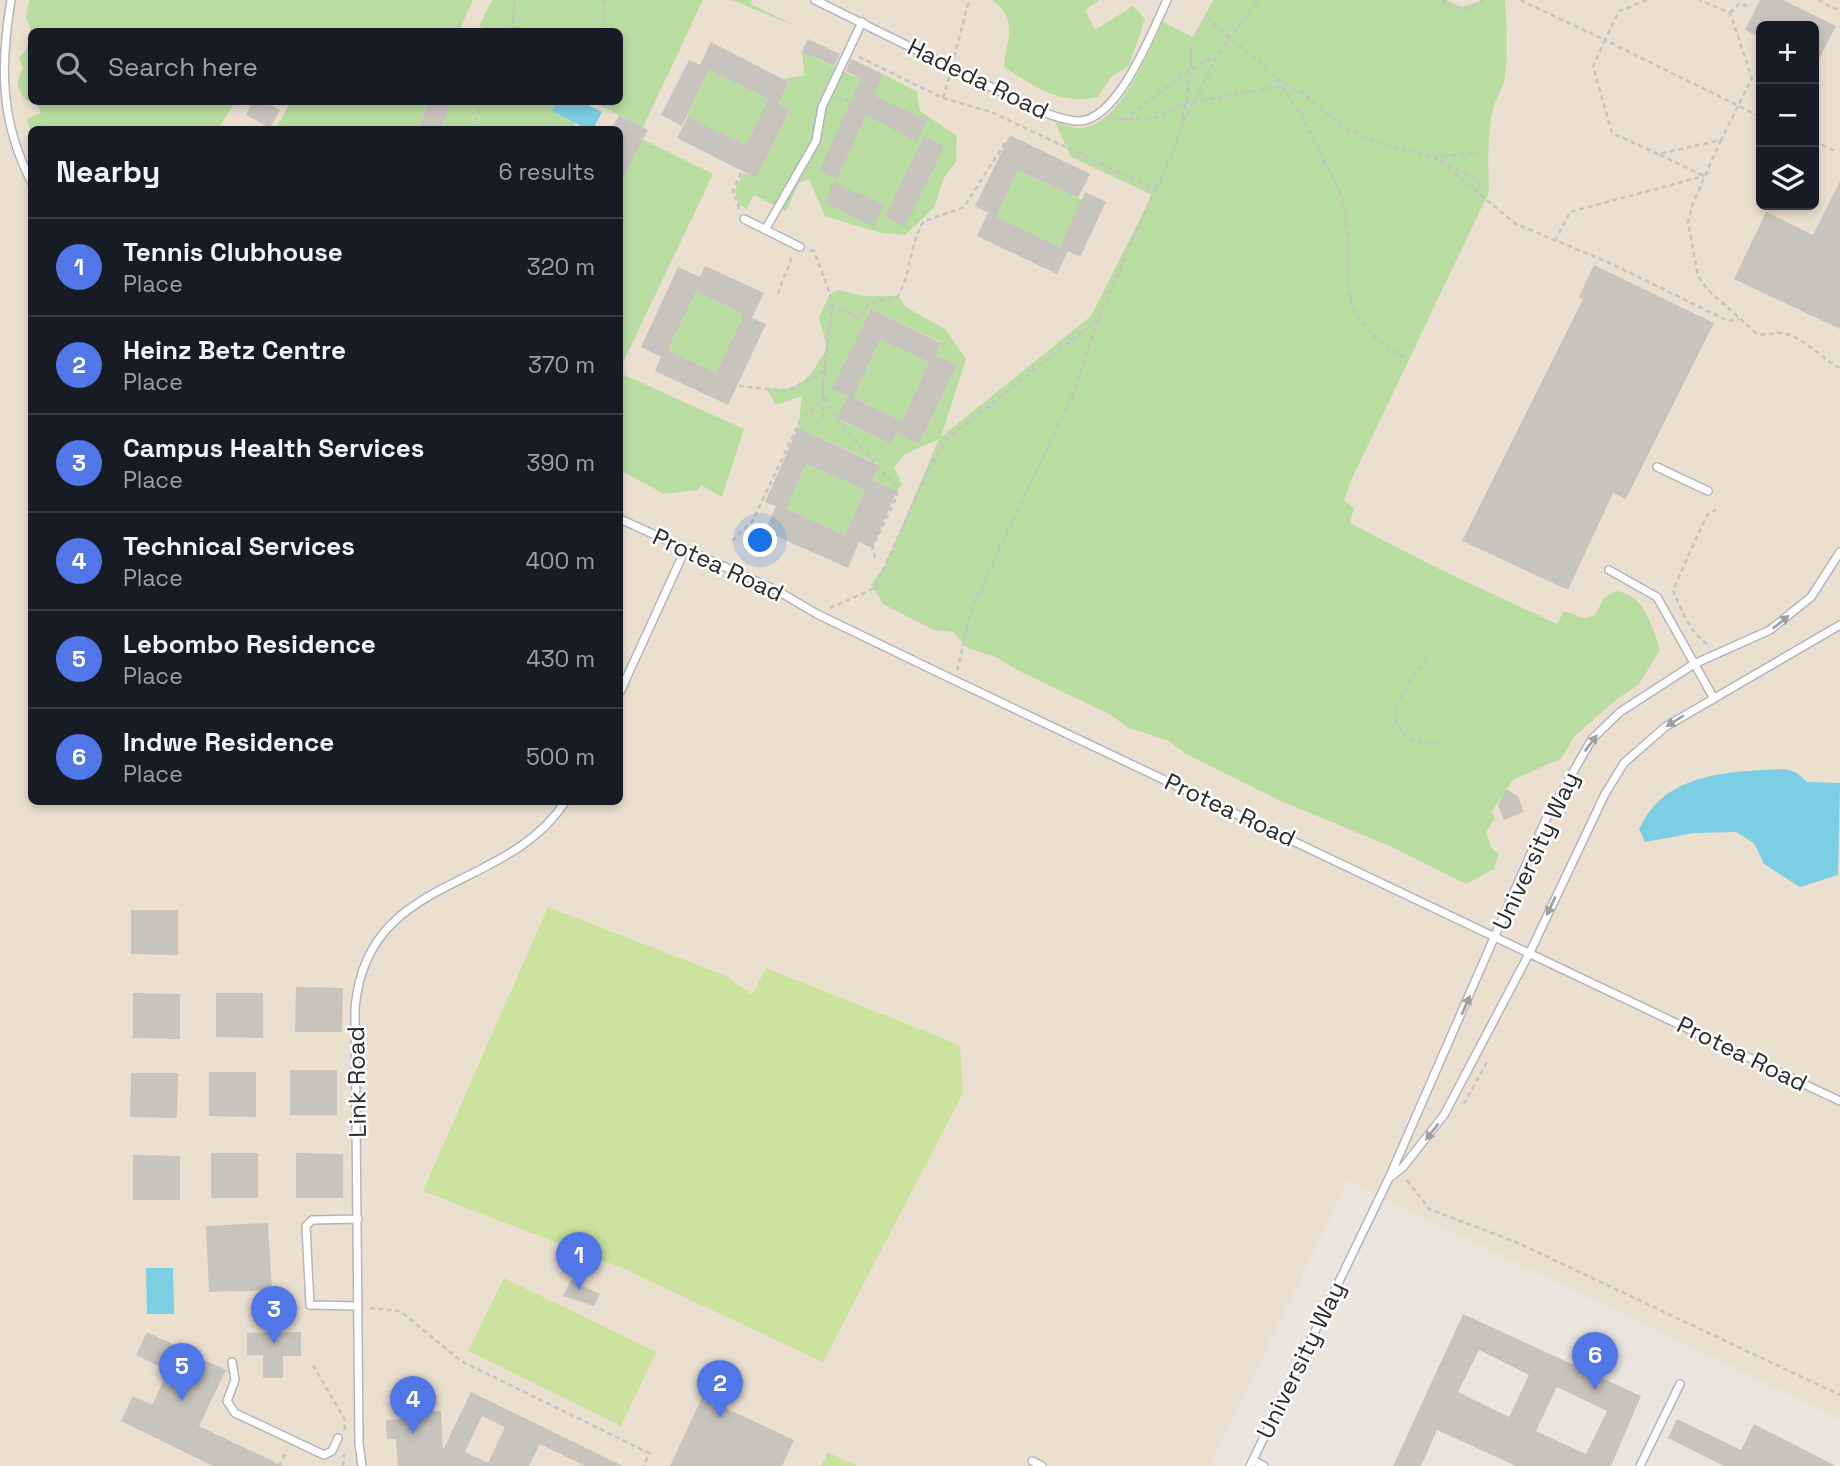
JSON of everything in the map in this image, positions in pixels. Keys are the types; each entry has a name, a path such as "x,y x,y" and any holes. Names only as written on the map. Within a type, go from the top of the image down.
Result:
{"lane":[{"path":"11,0 2,52 3,95 12,139 28,174"},
{"name":"Hadeda Road","path":"816,0 1052,115 1080,121 1098,115"},
{"path":"1098,115 1114,100 1125,82 1167,0"},
{"path":"765,230 816,141 822,107 862,22"},
{"path":"744,219 797,246"},
{"path":"1657,467 1708,491"},
{"name":"Protea Road","path":"623,520 778,590 817,614 956,681 1840,1101"},
{"path":"623,685 685,550"},
{"name":"University Way","path":"1251,1463 1389,1178 1546,819 1592,739 1620,712 1694,664 1770,630 1811,597 1840,552"},
{"path":"1609,570 1657,597 1713,697"},
{"name":"University Way","path":"1389,1178 1403,1167 1444,1115 1530,952 1600,805 1624,762 1665,727 1840,625"},
{"name":"Link Road","path":"362,1466 357,1306 355,1008 360,977 372,947 402,912 525,844 563,805"},
{"path":"357,1306 310,1305 306,1226 312,1220 358,1219"},
{"path":"232,1362 235,1380 227,1401 232,1410 324,1455 342,1440"},
{"path":"1640,1466 1680,1384"},
{"path":"1032,1461 1042,1466"},
{"path":"1251,1463 1264,1466"}],"path":[{"path":"512,28 516,0"},
{"path":"605,0 605,24"},
{"path":"943,98 969,0"},
{"path":"1180,128 1219,54 1259,0"},
{"path":"1442,0 1447,6 1470,9 1483,0"},
{"path":"1522,0 1756,115"},
{"path":"1647,0 1619,11 1592,67 1612,133 1704,176"},
{"path":"1700,0 1730,13 1752,78 1704,176 1688,222 1698,276 1708,290 1739,319 1765,337 1782,333 1798,340 1840,368"},
{"path":"1818,0 1840,11"},
{"path":"1730,13 1740,3 1749,7"},
{"path":"1208,17 1230,41 1276,79 1301,92 1343,127 1383,145 1434,157 1471,176 1485,190"},
{"path":"956,681 972,607 1071,398 1099,317 1155,189 1174,157 1186,103 1192,41"},
{"path":"848,51 943,98 991,112 1155,189"},
{"path":"1124,120 1191,69 1219,54"},
{"path":"1276,79 1322,154 1346,212 1345,280 1350,300 1363,324 1382,344 1404,358"},
{"path":"1098,115 1124,120 1157,117 1186,103 1281,86"},
{"path":"473,126 481,105"},
{"path":"1658,154 1721,140"},
{"path":"831,305 860,318 868,304 898,296 910,274 913,240 923,222 964,207 1005,143"},
{"path":"1819,143 1835,151"},
{"path":"1434,157 1482,152"},
{"path":"1434,157 1516,225 1610,263 1728,321 1739,319"},
{"path":"741,173 733,190 744,219"},
{"path":"1555,241 1570,212 1704,176"},
{"path":"778,294 782,278 789,270 797,246 814,251 831,305 824,371 823,415 815,431"},
{"path":"817,614 875,588 932,462 946,440 1099,317"},
{"path":"739,386 787,391 824,371"},
{"path":"732,541 753,520 800,421 825,398"},
{"path":"825,398 841,425 897,487 897,496 872,548 875,558"},
{"path":"1707,644 1699,638 1683,614 1674,590 1704,519 1710,512 1719,509"},
{"path":"1426,659 1397,706 1396,719 1403,734 1416,742 1439,742"},
{"path":"1403,1167 1407,1182 1429,1209 1516,1241 1840,1395"},
{"path":"357,1306 400,1311 461,1361 649,1453 643,1466"},
{"path":"313,1365 344,1418 342,1440"},
{"path":"343,1466 344,1452"}],"shaded area":[{"path":"0,0 1840,0 1840,1419 1348,1181 1210,1466 0,1466"}],"green space":[{"path":"29,0 473,0 460,28 30,28 26,17"},
{"path":"492,0 703,0 643,127 599,105 623,105 623,28 479,26"},
{"path":"732,0 752,0 751,4 800,28"},
{"path":"992,0 1099,0 1085,10 1095,30 1133,6 1145,19 1129,66 1111,77 1098,97 1072,99 1048,92 1004,67 1009,23 1001,8"},
{"path":"1213,0 1447,0 1461,7 1484,0 1505,0 1506,66 1490,126 1489,192 1350,483 1344,501 1354,508 1350,523 1437,568 1557,624 1564,611 1584,618 1595,615 1604,598 1616,591 1626,594 1634,598 1646,613 1660,650 1639,684 1613,702 1574,737 1562,758 1513,780 1492,811 1495,819 1486,832 1491,847 1499,854 1494,869 1466,884 1392,847 1281,801 1186,754 1169,741 1127,727 1111,715 1017,670 996,657 968,648 953,632 934,630 883,604 871,584 886,564 939,439 905,454 894,467 902,485 897,491 872,480 879,464 798,428 802,396 776,405 765,387 778,389 797,386 815,368 827,348 819,317 830,294 839,290 862,296 898,296 906,307 945,329 966,359 941,437 1091,316 1152,195 1071,157 1055,122 1077,128 1092,126 1106,117 1130,87 1163,22 1193,37","holes":["871,309 941,342 935,355 957,365 919,444 896,433 890,444 838,419 848,396 833,389"]},
{"path":"28,44 28,101 19,91 18,81 23,69 19,58"},
{"path":"802,52 877,87 883,74 917,92 920,111 957,136 956,162 944,178 934,208 905,235 877,232 825,216 809,179 799,183 786,211 754,195 747,209 738,204 735,190 743,173 756,177 790,110 778,104 789,82 783,79 804,75"},
{"path":"709,70 768,99 746,145 687,117"},
{"path":"37,105 233,105 220,126 29,126 27,119 41,113"},
{"path":"286,105 428,105 418,126 278,126 288,106"},
{"path":"451,105 555,105 552,111 575,123 575,126 442,126"},
{"path":"642,139 713,174 623,363 623,168 626,170"},
{"path":"1018,170 1082,200 1060,247 996,217"},
{"path":"696,292 744,314 716,373 668,350"},
{"path":"880,340 929,362 902,421 853,398"},
{"path":"623,374 744,429 722,497 701,485 698,490 664,494 623,472"},
{"path":"806,464 865,490 845,535 786,509"},
{"path":"548,907 726,976 752,995 766,968 960,1045 963,1093 823,1362 622,1268 423,1191"},
{"path":"504,1278 656,1352 621,1426 468,1351"},
{"path":"828,1452 857,1466 821,1466"}],"water":[{"path":"555,105 588,105 602,112 595,126 581,126 552,111"},
{"path":"1785,769 1797,773 1807,782 1840,783 1838,875 1800,887 1764,864 1754,843 1736,832 1694,833 1645,842 1639,829 1648,814 1667,794 1682,786 1698,779 1733,772"},
{"path":"146,1268 173,1268 174,1314 147,1314"}],"building":[{"path":"1760,0 1783,0 1836,26 1819,58 1819,21 1756,21 1756,36 1745,30"},
{"path":"808,39 840,54 834,66 802,52"},
{"path":"711,42 789,82 778,104 790,110 756,178 677,138 688,117 746,145 768,99 709,70 682,126 661,115 689,60 700,65"},
{"path":"851,59 883,74 874,96 927,120 917,142 866,115 837,179 819,171 861,79 846,71"},
{"path":"251,105 271,105 280,110 271,126 246,115"},
{"path":"428,105 451,105 442,126 419,126"},
{"path":"619,115 648,130 623,178 623,126 613,126"},
{"path":"1010,135 1090,174 1078,198 1018,170 996,217 975,206"},
{"path":"924,136 944,147 905,227 885,217"},
{"path":"1840,181 1840,329 1734,279 1766,212 1813,235"},
{"path":"834,182 884,205 874,227 825,203"},
{"path":"1085,192 1106,202 1080,257 1068,251 1057,274 977,236 988,213 1060,247"},
{"path":"1594,265 1714,323 1626,499 1613,493 1568,590 1462,541 1583,299 1579,297"},
{"path":"705,266 764,293 752,318 766,324 728,405 655,371 661,357 641,347 678,267 700,277","holes":["696,292 744,314 716,373 668,350"]},
{"path":"871,309 941,343 935,355 957,365 919,444 896,433 890,444 837,418 848,396 832,389","holes":["880,340 929,362 902,421 853,398"]},
{"path":"798,428 879,465 872,480 897,491 872,548 859,542 848,568 765,531 776,506 765,502","holes":["806,464 865,490 845,535 786,509"]},
{"path":"1506,789 1518,796 1524,812 1504,820 1498,805"},
{"path":"131,910 178,910 178,955 131,954"},
{"path":"296,987 343,988 342,1032 295,1032"},
{"path":"133,993 180,994 180,1039 133,1038"},
{"path":"216,993 263,993 263,1038 216,1037"},
{"path":"290,1070 337,1070 337,1115 290,1115"},
{"path":"209,1072 256,1072 256,1117 209,1116"},
{"path":"131,1073 178,1073 177,1118 130,1117"},
{"path":"211,1153 258,1153 258,1198 211,1198"},
{"path":"296,1153 343,1154 343,1198 296,1198"},
{"path":"133,1155 180,1156 180,1200 133,1200"},
{"path":"268,1223 272,1290 209,1292 206,1226"},
{"path":"571,1280 600,1294 594,1306 563,1296"},
{"path":"1463,1314 1641,1396 1611,1466 1516,1466 1437,1430 1421,1466 1393,1466","holes":["1479,1350 1529,1375 1509,1417 1458,1392","1557,1387 1607,1411 1586,1454 1536,1431"]},
{"path":"147,1332 183,1349 185,1344 201,1351 198,1357 226,1370 199,1426 283,1466 213,1466 121,1421 133,1396 152,1405 168,1371 136,1355"},
{"path":"301,1332 301,1356 283,1356 283,1378 263,1378 263,1355 247,1355 247,1333"},
{"path":"471,1392 623,1466 585,1466 540,1444 529,1466 398,1466 396,1439 387,1439 386,1420 423,1418 423,1412 441,1411 443,1450","holes":["482,1416 505,1427 488,1463 465,1452"]},
{"path":"702,1397 794,1440 782,1466 670,1466"},
{"path":"1677,1419 1741,1450 1754,1424 1836,1466 1724,1466 1668,1438"}],"place":[{"name":"Tennis Clubhouse","path":"579,1290"},
{"name":"Campus Health Services","path":"274,1344"},
{"name":"Indwe Residence","path":"1595,1390"},
{"name":"Lebombo Residence","path":"182,1401"},
{"name":"Heinz Betz Centre","path":"720,1418"},
{"name":"Technical Services","path":"413,1434"}]}
